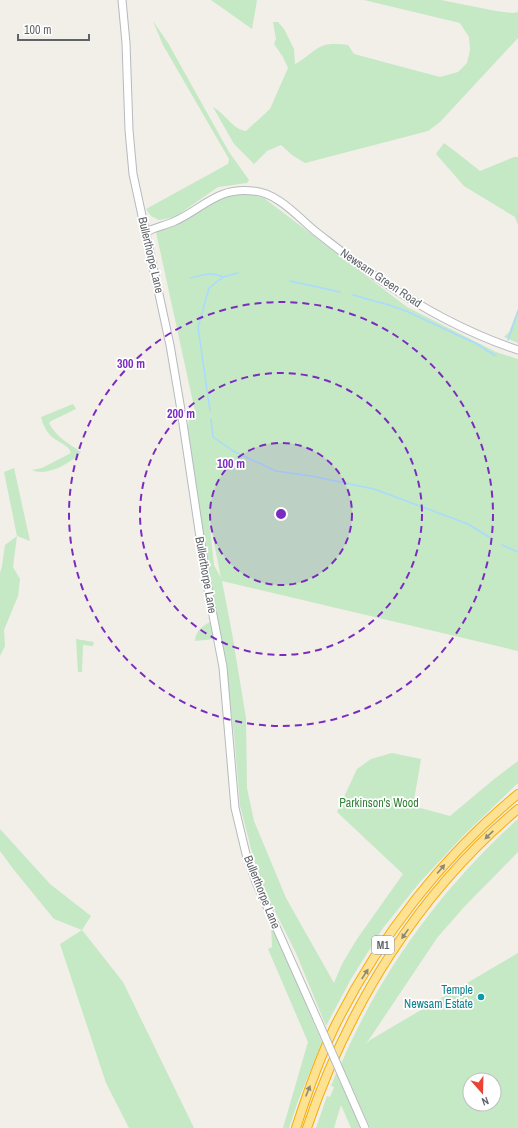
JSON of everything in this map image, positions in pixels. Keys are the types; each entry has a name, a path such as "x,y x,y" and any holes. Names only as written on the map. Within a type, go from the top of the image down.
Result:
{"highway":[{"name":"M1","path":"296,1128 306,1095 335,1027 361,980 390,936 415,900 458,849 518,794"},
{"name":"M1","path":"308,1128 319,1092 338,1049 365,995 391,953 420,912 452,874 477,847 518,809"}],"street":[{"name":"Bullerthorpe Lane","path":"122,0 126,43 130,153 145,232 170,345 206,584 223,667 233,786 239,826 246,854 256,882 365,1128"},
{"name":"Newsam Green Road","path":"145,232 152,228 173,222 213,197 227,192 240,190 254,191 268,195 281,202 343,252 381,280 411,299 479,335 518,350"}],"green space":[{"path":"211,0 257,0 252,29"},
{"path":"364,0 441,0 496,11 513,13 518,12 518,38 440,122 428,131 305,163 292,155 281,145 267,151 254,164 234,144 213,107 241,130 246,131 270,109 288,68 283,57 274,44 276,39 273,22 278,22 284,29 294,49 295,64 319,47 335,44 348,45 354,54 440,77 458,72 467,63 470,50 469,37 460,23"},
{"path":"153,21 168,43 229,152 249,180 247,183 218,187 175,217 159,220 151,216 146,209 228,164 229,159 163,45"},
{"path":"444,143 480,171 514,157 518,157 518,225 515,217 464,186 436,154"},
{"name":"Parkinson's Wood","path":"239,194 264,198 407,307 496,352 518,359 518,651 222,581 246,718 247,788 254,821 286,898 334,983 342,964 357,939 403,874 337,812 357,769 371,759 392,753 421,759 413,806 450,816 518,761 518,783 465,834 420,882 383,928 351,979 326,1026 296,953 259,879 240,806 234,734 224,654 209,577 188,428 189,418 196,416 156,232 177,225 225,197","holes":["209,518 221,578 214,565"]},
{"path":"518,309 518,343 504,337 509,332"},
{"path":"73,404 76,409 49,423 59,436 81,452 58,468 45,472 32,470 42,468 71,453 66,446 50,435 45,428 41,417"},
{"path":"14,468 30,541 17,536 4,472"},
{"path":"17,536 13,567 20,579 18,596 4,630 5,646 0,656 0,573 5,545"},
{"path":"212,621 214,639 195,641 200,629"},
{"path":"76,639 94,642 93,646 83,645 82,672 78,672"},
{"name":"Temple Newsam Estate","path":"518,819 518,852 464,907 437,938 366,1044 370,1040 518,953 518,1128 370,1128 341,1064 375,995 395,963 439,902 490,845"},
{"path":"0,829 50,884 91,916 82,930 54,919 14,870 0,851"},
{"path":"271,922 322,1042 298,1101 289,1128 283,1128 308,1042 268,949 272,947"},
{"path":"82,930 123,982 194,1128 129,1128 106,1083 60,944"},
{"path":"336,1073 343,1088 345,1088 363,1128 351,1128 341,1105 334,1128 316,1128 327,1096 330,1097 334,1087 331,1086"}],"waterway":[{"path":"210,411 198,327 209,288 223,277 238,273"},
{"path":"191,278 211,274 223,277"},
{"path":"290,281 340,292"},
{"path":"353,295 406,311 477,344 496,355"},
{"path":"508,340 518,311"},
{"path":"211,419 213,437 233,451 276,471 311,476 374,489 468,524 489,537"},
{"path":"502,545 518,552"}],"place":[{"name":"Temple Newsam Estate","path":"481,997"}]}
